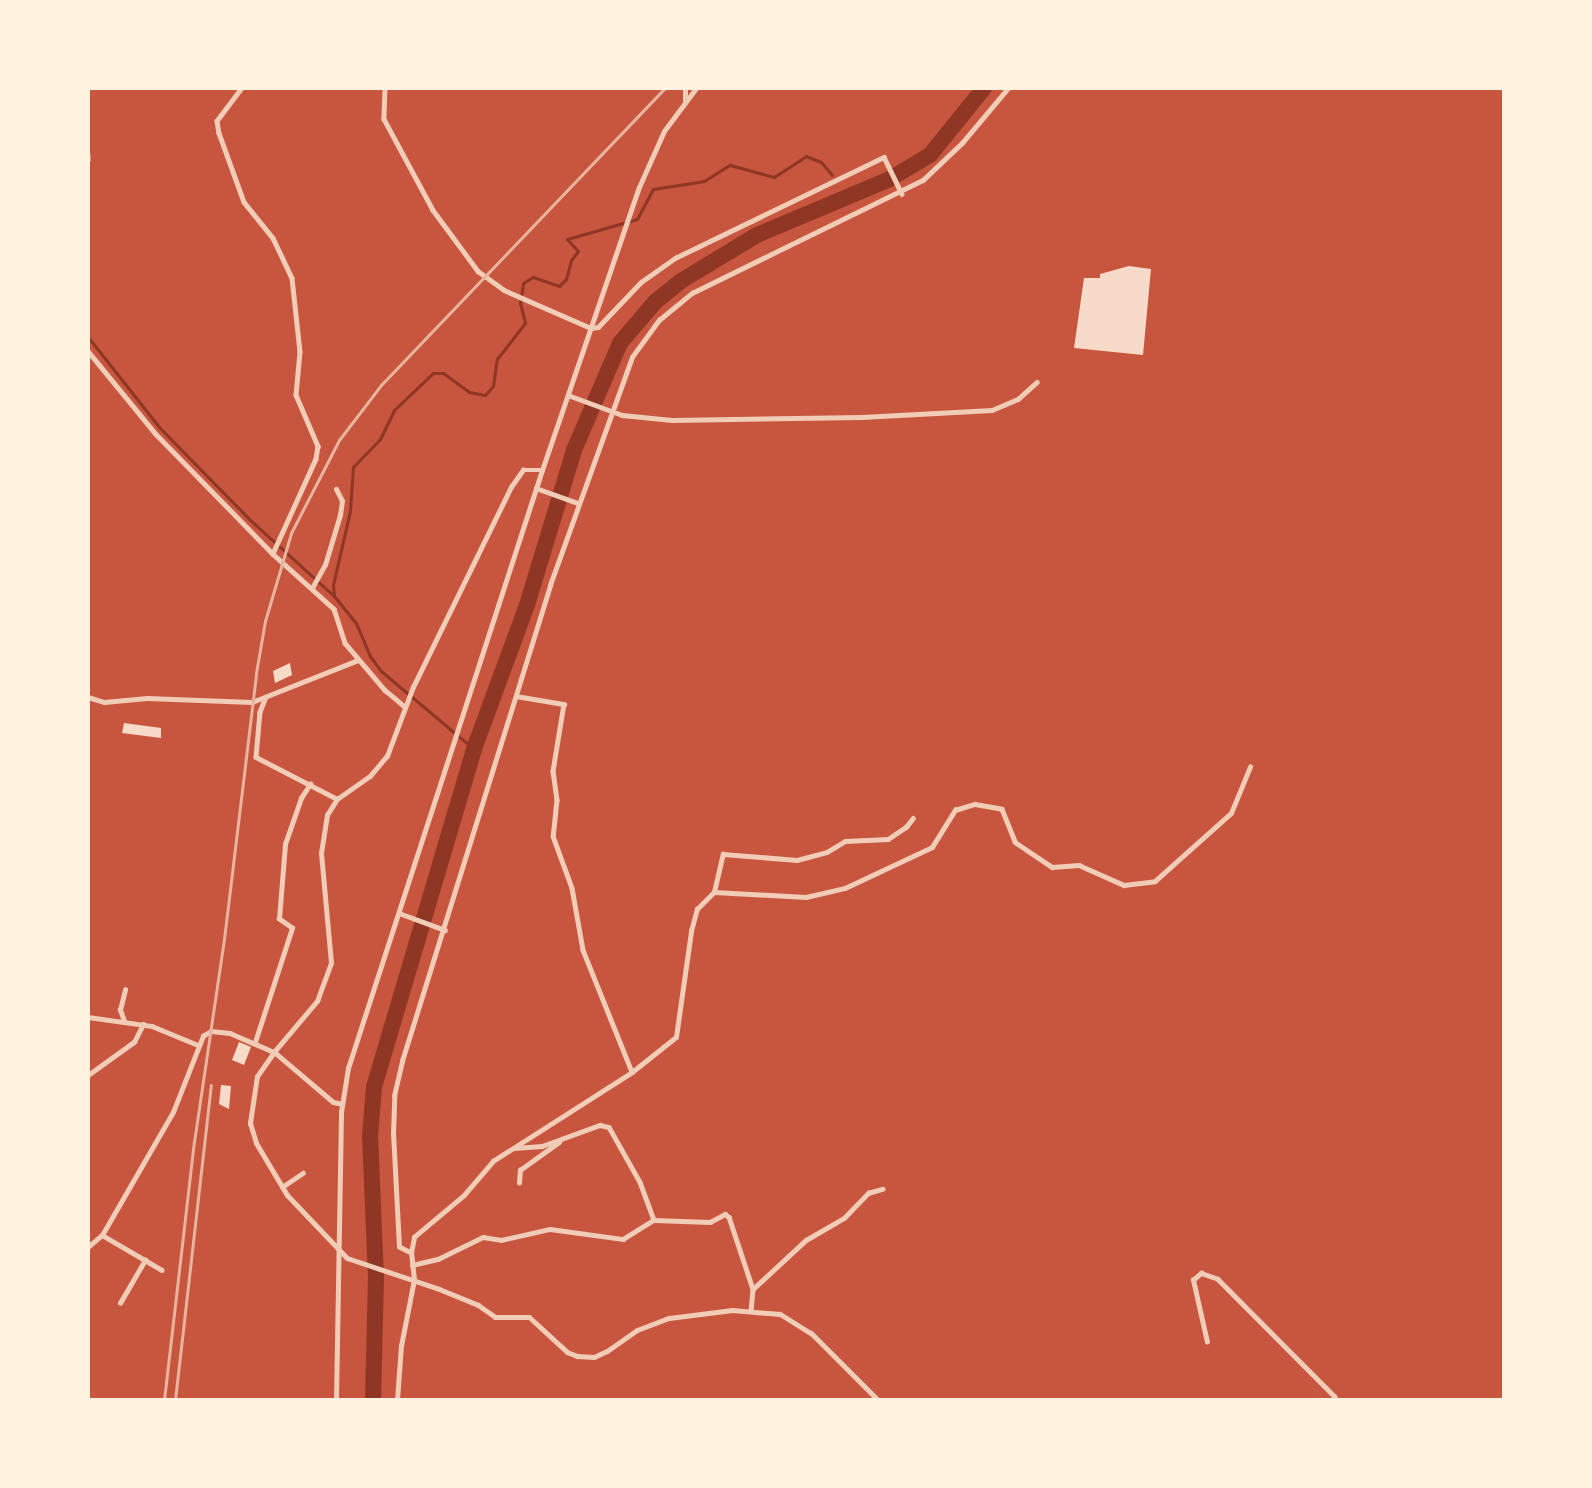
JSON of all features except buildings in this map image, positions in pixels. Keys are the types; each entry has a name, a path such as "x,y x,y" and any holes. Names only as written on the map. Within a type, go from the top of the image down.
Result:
{"street":[{"path":"242,88 217,121 219,133 244,202 273,238 292,278 300,352 296,395 318,446 316,459 274,552"},
{"path":"385,88 384,119 433,210 483,277 516,295 591,328 598,327 641,282 675,258 721,233 885,159 901,193"},
{"path":"685,100 686,88"},
{"path":"336,1400 342,1104 348,1068 401,914 536,488 629,216 656,145 685,100 696,88"},
{"path":"411,1253 399,1247 394,1096 577,502 638,347 680,302 742,266 901,193 943,163 1000,102 1008,88"},
{"path":"88,155 88,160"},
{"path":"88,351 155,433 334,609 345,643 358,660 405,704"},
{"path":"568,395 612,412 672,420 960,414 992,410 1018,399 1037,382"},
{"path":"542,470 523,471 511,487 405,704 387,756 370,776 337,799 321,835 331,963 317,1001 257,1076 250,1123 256,1143 284,1185 347,1258 414,1280 478,1305 495,1317 530,1317 544,1327 567,1352 577,1356 594,1357 651,1322 751,1311 780,1314 798,1322 878,1400"},
{"path":"536,488 577,502"},
{"path":"313,587 319,580 340,515 342,501 336,489"},
{"path":"88,697 104,702 147,698 252,702 358,660"},
{"path":"516,696 564,704 553,771 557,800 553,836 572,888 583,950 632,1072"},
{"path":"266,697 260,712 256,757 337,799"},
{"path":"714,892 806,897 845,888 932,847 955,810 975,804 1002,809 1015,842 1052,867 1079,865 1124,885 1155,881 1231,813 1250,767"},
{"path":"255,1042 292,928 279,919 285,844 301,798 310,784"},
{"path":"397,1400 401,1346 414,1280 411,1253 414,1237 464,1194 494,1161 632,1072 676,1037 691,931 697,909 714,892 723,854 728,852 778,861 797,860 827,852 845,841 888,839 906,827 913,818"},
{"path":"401,914 444,930"},
{"path":"124,1021 120,1010 125,990"},
{"path":"88,1017 143,1023 198,1045"},
{"path":"88,1075 134,1042 143,1023"},
{"path":"88,1247 102,1235 173,1112 198,1045 211,1031 255,1042 274,1052 333,1102 342,1104"},
{"path":"514,1149 561,1140 600,1125 614,1130 640,1182 654,1220"},
{"path":"519,1183 520,1170 561,1140"},
{"path":"284,1185 303,1173"},
{"path":"753,1288 806,1240 844,1218 868,1193 882,1189"},
{"path":"412,1265 438,1259 480,1238 501,1240 549,1229 623,1239 654,1220 710,1222 728,1215 753,1288 751,1311"},
{"path":"102,1235 162,1270"},
{"path":"120,1303 145,1260"},
{"path":"1207,1342 1193,1280 1201,1273 1218,1279 1335,1398"}],"waterway":[{"path":"373,1400 376,1278 370,1136 374,1087 474,749 527,605 574,450 620,343 655,302 681,281 757,235 888,180 930,155 984,88"},
{"path":"334,596 333,585 350,511 353,467 380,439 394,410 433,373 443,373 469,392 485,395 493,386 497,359 525,323 520,303 523,283 533,277 559,286 566,279 571,260 578,251 567,239 637,219 653,189 704,181 730,165 774,177 806,156 821,162 832,175"},
{"path":"88,337 159,427 249,519 334,596 356,623 370,656 381,671 474,749"}],"railway":[{"path":"164,1400 194,1142 224,939 256,673 265,621 291,533 339,440 381,385 665,88"},
{"path":"175,1400 211,1085"}]}
